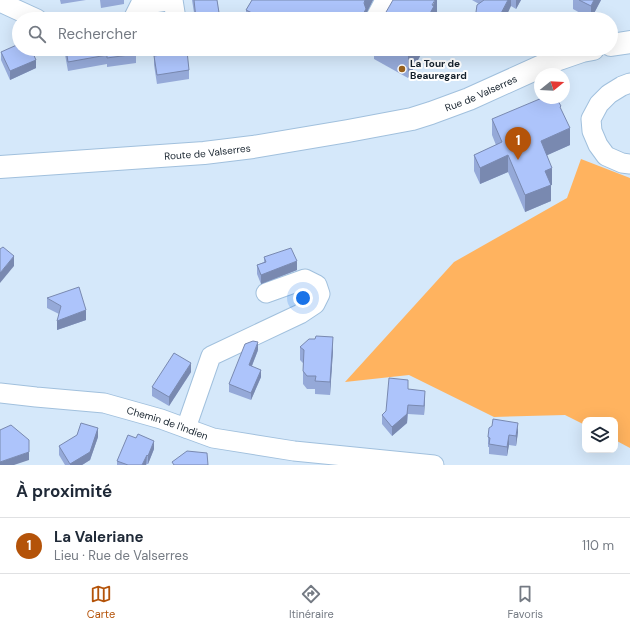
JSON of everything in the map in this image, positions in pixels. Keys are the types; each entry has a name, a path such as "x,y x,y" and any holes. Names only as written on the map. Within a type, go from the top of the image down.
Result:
{"street":[{"path":"136,12 140,5 173,0 175,12"},
{"path":"379,12 385,0"},
{"path":"0,2 22,12"},
{"path":"618,44 630,42"},
{"name":"Rue de Valserres","path":"412,119 470,99 553,61 569,56"},
{"path":"630,83 609,94 599,104 591,119 592,131 598,145 606,156 622,163 630,164"},
{"name":"Route de Valserres","path":"0,167 204,153 253,147 412,119"},
{"path":"186,428 211,356 300,314 314,304 320,294 317,285 305,279 266,293"},
{"name":"Chemin de l'Indien","path":"0,393 104,403 161,419 213,438 294,451 434,465"}],"shaded area":[{"path":"581,159 630,178 630,448 618,442 618,417 582,417 582,424 565,415 494,417 409,375 345,382 454,262 567,198"}],"building":[{"path":"194,0 217,0 219,12 195,12"},
{"path":"252,0 365,0 364,3 366,9 364,12 250,12 246,10"},
{"path":"393,0 435,0 431,12 386,12"},
{"path":"484,0 508,0 502,12 476,12 477,5"},
{"path":"579,0 594,0 591,6"},
{"path":"12,47 12,56 34,56 36,60 10,71 1,52"},
{"path":"67,56 101,56 68,62"},
{"path":"107,56 122,56 107,58"},
{"path":"154,56 188,56 189,70 157,75"},
{"path":"534,101 534,104 560,104 570,128 541,141 552,168 545,171 551,185 525,195 508,155 480,168 474,155 502,142 492,119"},
{"path":"3,247 14,256 0,273 0,249"},
{"path":"291,248 297,261 261,275 257,265 266,262 264,257"},
{"path":"79,287 86,310 57,321 61,306 47,298"},
{"path":"316,336 333,337 330,382 315,381 316,376 307,376 303,371 304,350 300,347 309,339 315,339"},
{"path":"253,341 258,342 249,365 261,370 251,393 229,384 245,344"},
{"path":"174,353 191,363 169,397 152,387"},
{"path":"389,378 408,380 408,389 425,391 424,406 408,405 407,414 392,427 382,415 386,411"},
{"path":"493,419 518,423 516,436 509,435 507,447 489,444 489,428 492,426"},
{"path":"81,423 98,428 90,452 70,464 59,446 77,435"},
{"path":"11,425 29,440 29,452 0,462 0,430"},
{"path":"138,434 154,441 148,456 147,455 142,465 128,465 117,461 128,435 136,438"},
{"path":"187,451 207,453 208,465 174,465 172,462"}],"place":[{"name":"La Tour de Beauregard","path":"402,69"},
{"name":"La Valeriane","path":"518,160"}]}
